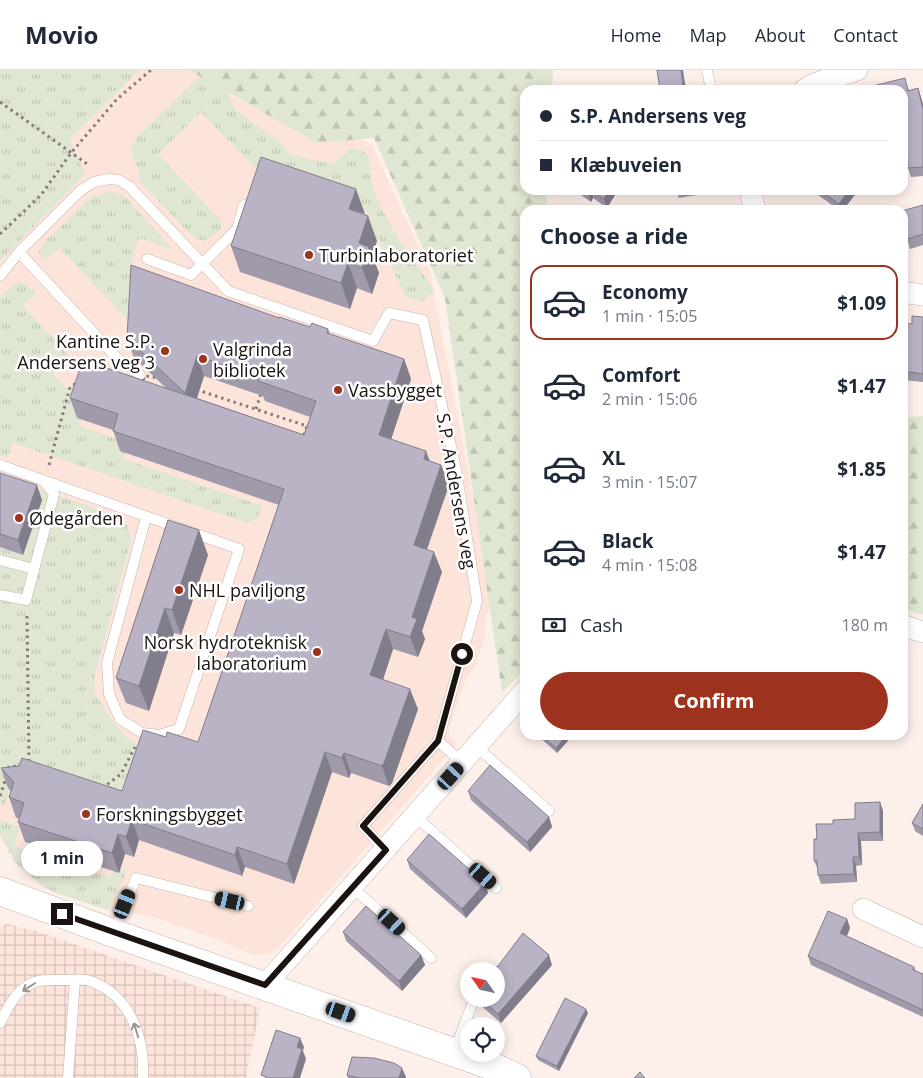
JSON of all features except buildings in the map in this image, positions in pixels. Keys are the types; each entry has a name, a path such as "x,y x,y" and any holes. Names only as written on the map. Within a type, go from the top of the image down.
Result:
{"street":[{"path":"815,85 857,70"},
{"path":"908,293 923,295"},
{"path":"908,627 923,632"},
{"path":"265,985 520,697"},
{"path":"0,892 454,1052 486,1071 517,1078"},
{"path":"863,909 923,937"}],"lane":[{"path":"707,70 710,85"},
{"path":"0,276 19,252 81,190 94,182 109,180"},
{"name":"S.P. Andersens veg","path":"109,180 119,180 130,187 228,291 373,341 389,313 423,320 456,469 477,601 438,741"},
{"path":"148,259 191,274 237,228 244,205"},
{"path":"19,252 116,357 140,375"},
{"path":"0,465 239,550 179,730 159,735 142,733 120,719 109,694 107,663 146,517"},
{"path":"0,595 26,600 54,494 44,481"},
{"path":"0,560 34,568"},
{"path":"386,850 363,826 438,741 470,755 549,811"},
{"path":"415,816 496,888"},
{"path":"113,933 136,878 248,906"},
{"path":"352,887 431,958"},
{"path":"0,1023 7,1008 30,984 45,980 88,980 102,986 120,999 131,1014 138,1035 143,1078"},
{"path":"68,1078 75,980"},
{"path":"454,1052 471,1008"}],"path":[{"path":"0,234 41,195 70,153 117,99 151,70"},
{"path":"0,102 109,180"},
{"path":"140,375 164,379 307,426 301,443 158,395 140,375"},
{"path":"44,481 70,388 78,382"},
{"path":"256,409 262,392"},
{"path":"0,796 9,767 30,763 26,600"},
{"path":"97,786 104,787 120,774 142,733"}],"shaded area":[{"path":"0,70 220,70 372,145 429,269 493,598 484,626 485,639 474,669 466,679 450,726 449,734 457,744 281,945 271,953 252,955 219,940 150,916 108,910 56,893 40,885 15,862 0,835"},
{"path":"7,924 36,931 260,1008 246,1078 0,1078 0,927"}],"green space":[{"path":"0,70 140,70 70,139 85,174 0,261"},
{"path":"189,70 553,70 552,85 520,85 520,195 547,195 546,205 520,205 520,674 502,692 445,298 374,138 317,143"},
{"path":"205,71 225,88 236,110 279,141 291,155 333,164 351,148 365,152 369,157 370,174 382,209 403,245 435,291 422,302 405,296 379,239 363,235 369,214 274,180 270,183 201,112 158,154 220,219 221,229 207,240 200,240 191,235 141,183 131,149 137,137"},
{"path":"109,192 118,193 126,198 172,248 139,238 129,269 139,273 131,324 60,248 45,260 39,251 48,238 93,196"},
{"path":"19,282 24,283 36,293 23,306 70,357 53,374 66,388 84,381 93,384 79,426 128,443 124,459 263,506 257,518 248,523 13,443 7,458 0,455 0,297 12,285"},
{"path":"923,416 923,615 908,610 908,418"},
{"path":"0,476 116,515 125,523 130,532 131,540 95,675 94,691 108,715 125,736 138,745 115,809 14,776 5,804 0,805"},
{"path":"0,820 20,827 14,846 110,877 114,867 127,872 108,910 56,893 41,885 15,862 0,835"}],"place":[{"name":"Turbinlaboratoriet","path":"309,255"},
{"name":"Kantine S.P. Andersens veg 3","path":"165,351"},
{"name":"Valgrinda bibliotek","path":"203,359"},
{"name":"Vassbygget","path":"338,390"},
{"name":"Ødegården","path":"19,518"},
{"name":"NHL paviljong","path":"179,590"},
{"name":"Norsk hydroteknisk laboratorium","path":"317,652"},
{"name":"Forskningsbygget","path":"86,814"}],"route":[{"path":"62,914 265,985 386,850 363,826 438,741 462,654"}]}
